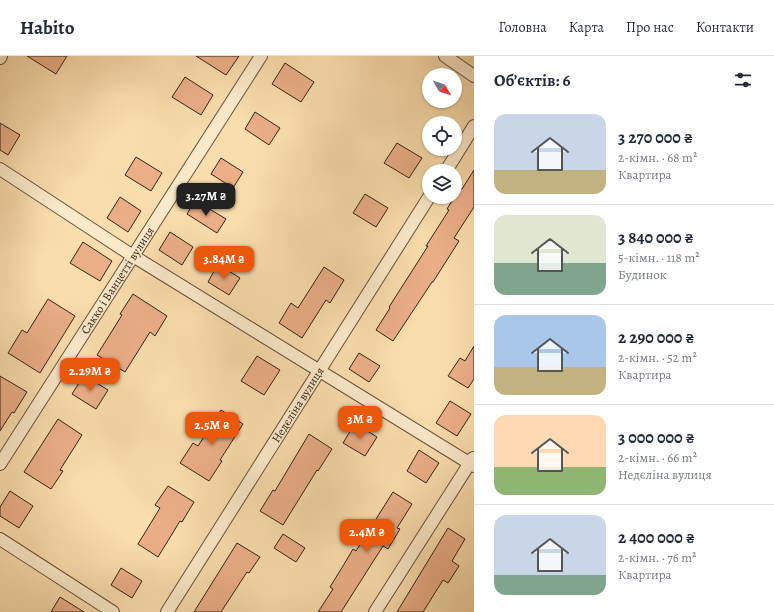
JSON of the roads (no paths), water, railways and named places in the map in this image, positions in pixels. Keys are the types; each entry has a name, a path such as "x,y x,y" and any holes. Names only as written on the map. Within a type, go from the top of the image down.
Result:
{"street":[{"name":"Сакко і Ванцетті вулиця","path":"0,464 261,56"},
{"path":"445,56 474,76"},
{"path":"450,164 474,126"},
{"path":"0,169 133,256 320,371 473,462 375,612"},
{"name":"Недєліна вулиця","path":"167,612 425,204"},
{"path":"0,539 113,612"}]}
